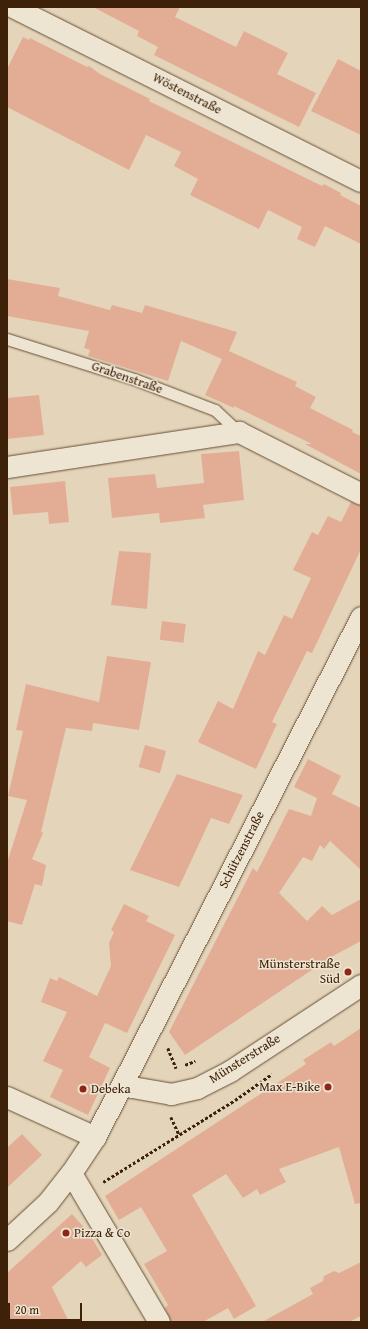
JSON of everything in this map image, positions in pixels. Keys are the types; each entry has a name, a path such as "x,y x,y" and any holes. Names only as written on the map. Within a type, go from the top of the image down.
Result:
{"street":[{"name":"Wöstenstraße","path":"13,7 361,181"},
{"path":"7,467 239,432"},
{"name":"Grabenstraße","path":"239,432 361,494"},
{"name":"Schützenstraße","path":"123,1083 361,617"},
{"name":"Münsterstraße","path":"123,1083 132,1087 171,1094 197,1088 230,1071 361,985"},
{"path":"7,1240 48,1202 71,1173 95,1137 123,1083"},
{"path":"7,1097 95,1137"},
{"path":"71,1173 159,1322"}],"lane":[{"name":"Grabenstraße","path":"7,339 134,379 215,410 239,432"}],"path":[{"path":"166,1042 175,1068 199,1059"},
{"path":"83,1193 235,1100 273,1073"}],"building":[{"path":"93,7 180,7 175,17 236,47 244,31 288,53 277,74 316,93 299,127 154,55 158,47 137,36 139,31"},
{"path":"23,37 29,40 30,38 87,67 89,66 100,74 150,99 149,101 322,186 324,184 341,193 340,195 361,206 361,244 325,226 315,247 297,239 302,227 268,210 259,229 190,195 198,179 174,166 181,152 146,135 129,170 7,107 7,69"},
{"path":"338,59 361,71 361,135 311,111"},
{"path":"7,279 60,288 58,296 110,310 112,305 142,313 145,305 237,332 229,351 297,382 295,386 316,397 310,408 353,430 352,432 361,436 361,474 305,444 312,444 234,406 234,408 205,395 222,359 181,341 168,381 88,356 90,350 84,348 89,331 7,316"},
{"path":"39,395 44,435 7,439 7,398"},
{"path":"239,451 244,500 203,505 205,518 160,523 159,513 112,518 108,478 155,474 157,488 204,483 201,454"},
{"path":"65,481 69,522 49,524 48,512 13,515 10,487"},
{"path":"351,502 361,506 361,549 312,653 307,651 272,722 277,724 256,769 198,742 218,701 233,709 258,651 265,655 284,615 292,619 311,578 293,570 312,532 318,535 328,516 341,522"},
{"path":"119,551 151,553 147,609 111,605"},
{"path":"162,621 186,624 184,643 160,640"},
{"path":"107,656 151,662 139,730 93,723 92,731 66,728 41,832 43,833 32,859 46,865 42,886 35,884 22,925 7,921 7,863 27,800 8,796 23,731 16,730 26,684 99,702"},
{"path":"145,745 166,751 160,773 139,767"},
{"path":"308,759 341,776 332,794 361,808 361,870 330,841 324,849 320,845 312,861 303,857 279,893 307,921 322,906 332,915 361,899 361,941 331,957 185,1055 169,1032 253,868 257,872 289,809 311,816 317,798 294,787"},
{"path":"177,774 243,795 229,824 211,818 179,887 130,870"},
{"path":"124,904 149,916 146,921 175,935 127,1033 105,1023 89,1057 110,1068 88,1115 50,1097 63,1070 43,1061 67,1012 41,1002 50,978 57,981 59,977 97,996 111,966 109,943 114,932 111,930"},
{"path":"361,1028 361,1203 355,1204 339,1147 279,1169 286,1182 260,1195 257,1189 243,1198 226,1174 192,1195 256,1306 234,1319 228,1308 203,1322 171,1322 165,1308 168,1305 144,1264 167,1251 141,1207 119,1220 105,1196 306,1064 303,1060 331,1042 334,1046"},
{"path":"22,1134 42,1155 7,1188 7,1148"},
{"path":"72,1214 89,1233 102,1255 86,1267 81,1261 52,1287 69,1322 7,1322 7,1273"},
{"path":"361,1262 361,1316 349,1322 262,1322 313,1294 310,1288 323,1281 324,1276 334,1271 339,1273"}],"place":[{"name":"Münsterstraße Süd","path":"348,972"},
{"name":"Max E-Bike","path":"328,1087"},
{"name":"Debeka","path":"83,1089"},
{"name":"Pizza & Co","path":"66,1233"}]}
